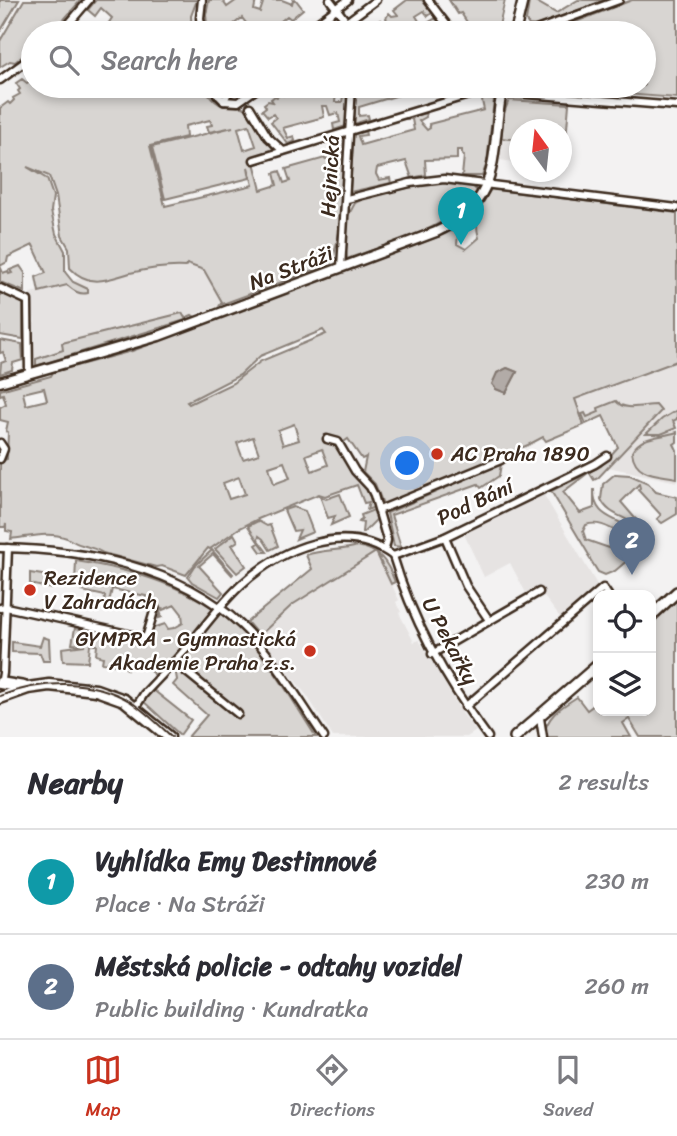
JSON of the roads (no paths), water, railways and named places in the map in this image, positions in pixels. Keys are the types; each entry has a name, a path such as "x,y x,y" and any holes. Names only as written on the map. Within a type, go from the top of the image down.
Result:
{"main road":[{"path":"656,611 677,592"},
{"path":"515,737 593,670"},
{"path":"0,684 28,688"},
{"path":"0,698 28,688 49,685 96,690 115,695 169,737"}],"street":[{"path":"71,21 89,0"},
{"path":"200,21 202,0"},
{"path":"330,0 346,21"},
{"path":"320,21 348,0"},
{"path":"348,21 376,0"},
{"path":"428,0 444,21"},
{"path":"521,21 523,0"},
{"path":"556,21 619,0"},
{"path":"0,80 21,65"},
{"path":"221,98 224,101 238,102 244,98"},
{"name":"Hejnická","path":"341,268 351,98"},
{"path":"254,160 459,98"},
{"name":"Na Stráži","path":"0,382 147,340 446,227 471,209 488,183 502,98"},
{"path":"595,98 677,106"},
{"path":"250,107 268,137 283,151"},
{"path":"347,199 429,180 458,180 677,208"},
{"path":"0,288 27,301 29,374"},
{"path":"327,439 338,442 355,471 370,487 387,540 385,549"},
{"path":"0,443 4,449 0,459"},
{"name":"Pod Bání","path":"393,556 445,537 596,464 607,456"},
{"path":"379,510 501,460"},
{"path":"445,537 466,586 489,620"},
{"path":"135,708 144,694 220,607 243,583 270,564 307,545 324,540 361,541 385,549 393,556"},
{"path":"0,548 60,552 122,564 158,574 197,592 241,625 262,648 324,737"},
{"path":"0,684 8,548"},
{"name":"U Pekařky","path":"393,556 405,594 432,654 465,707 488,737"},
{"path":"432,654 539,592"},
{"path":"465,707 593,597"},
{"path":"3,608 146,638 155,608"},
{"path":"174,662 238,714"},
{"path":"540,718 543,737"}],"tram line":[{"path":"0,696 49,685 83,685 100,689 131,702 172,737"}],"place":[{"name":"Vyhlídka Emy Destinnové","path":"461,245"},
{"name":"AC Praha 1890","path":"437,454"},
{"name":"Městská policie - odtahy vozidel","path":"632,575"},
{"name":"Rezidence V Zahradách","path":"30,590"},
{"name":"GYMPRA - Gymnastická Akademie Praha z.s.","path":"310,651"}]}
